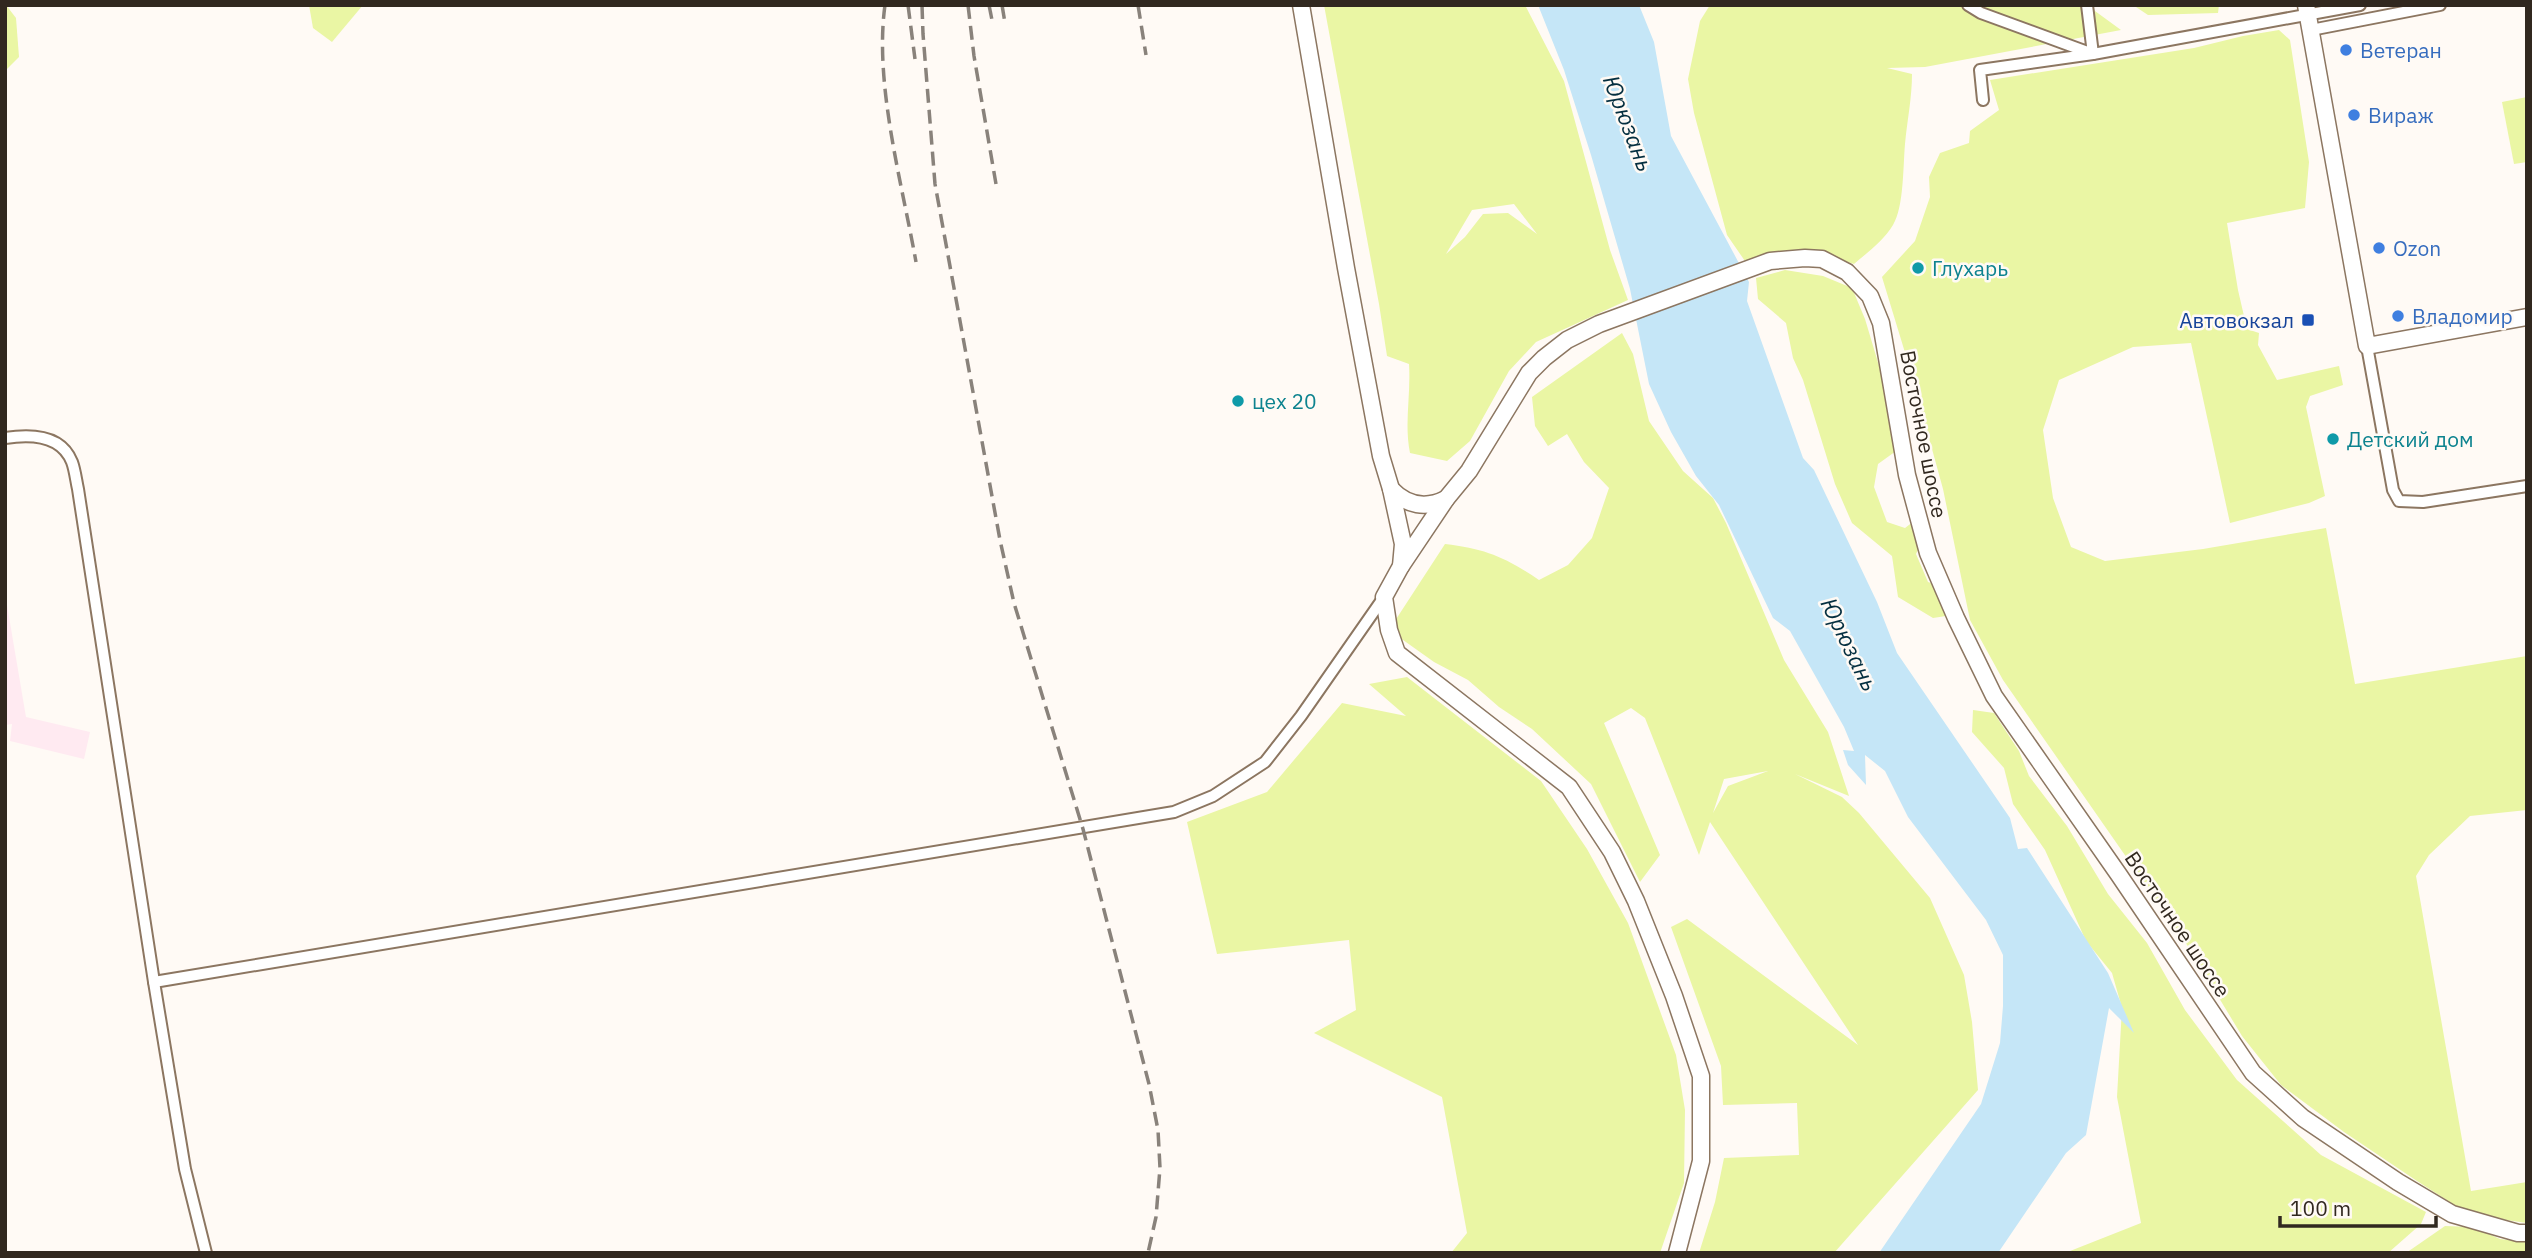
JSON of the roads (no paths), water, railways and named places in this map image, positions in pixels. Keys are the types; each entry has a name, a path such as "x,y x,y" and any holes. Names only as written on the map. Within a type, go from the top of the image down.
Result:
{"main road":[{"path":"1301,5 1381,456 1403,544 1401,566"},
{"path":"2308,17 2367,346 2527,317"},
{"name":"Восточное шоссе","path":"1384,597 1401,566 1446,499 1485,448 1529,373 1567,340 1599,324 1770,261 1822,259 1847,272 1870,296 1881,323 1906,475 1928,553 1994,696 2253,1073 2304,1118 2398,1182 2452,1214 2518,1233 2527,1233"},
{"path":"1391,489 1402,501 1420,505 1434,505 1446,499"},
{"path":"1384,597 1389,630 1397,653 1569,787 1612,852 1636,901 1674,996 1701,1076 1700,1161 1677,1253"}],"street":[{"path":"1969,5 1981,13 2093,54"},
{"path":"2087,5 2093,54"},
{"path":"1983,100 1980,71 2308,17 2360,5"},
{"path":"2308,17 2440,5"},
{"path":"2367,346 2393,489 2399,501 2423,502 2527,486"},
{"path":"5,438 24,435 46,437 61,447 72,460 154,982 186,1169 206,1253"},
{"path":"154,982 1174,812 1213,796 1265,762 1301,716 1384,597"}],"water":[{"name":"Юрюзань","path":"1538,5 1639,5 1654,42 1671,136 1749,282 1747,301 1803,458 1814,470 1877,602 1897,653 2010,818 2018,849 2027,848 2108,973 2134,1033 2109,1008 2086,1135 2066,1153 1998,1253 1879,1253 1981,1104 2000,1043 2003,955 1986,920 1908,817 1885,771 1865,755 1866,785 1848,765 1843,750 1854,751 1844,727 1790,631 1773,618 1719,505 1696,476 1671,432 1649,384 1630,289 1591,155 1564,70"}],"railway":[{"path":"885,5 883,67 886,100 916,262"},
{"path":"908,5 915,59"},
{"path":"922,5 935,184 1000,540 1014,603 1083,829 1149,1084 1158,1130 1160,1168 1156,1217 1148,1253"},
{"path":"968,5 996,184"},
{"path":"989,5 993,25"},
{"path":"1002,5 1005,23"},
{"path":"1138,5 1146,55"}],"place":[{"name":"Ветеран","path":"2346,50"},
{"name":"Вираж","path":"2354,115"},
{"name":"Ozon","path":"2379,248"},
{"name":"Глухарь","path":"1918,268"},
{"name":"Владомир","path":"2398,316"},
{"name":"Автовокзал","path":"2308,320"},
{"name":"цех 20","path":"1238,401"},
{"name":"Детский дом","path":"2333,439"}]}
